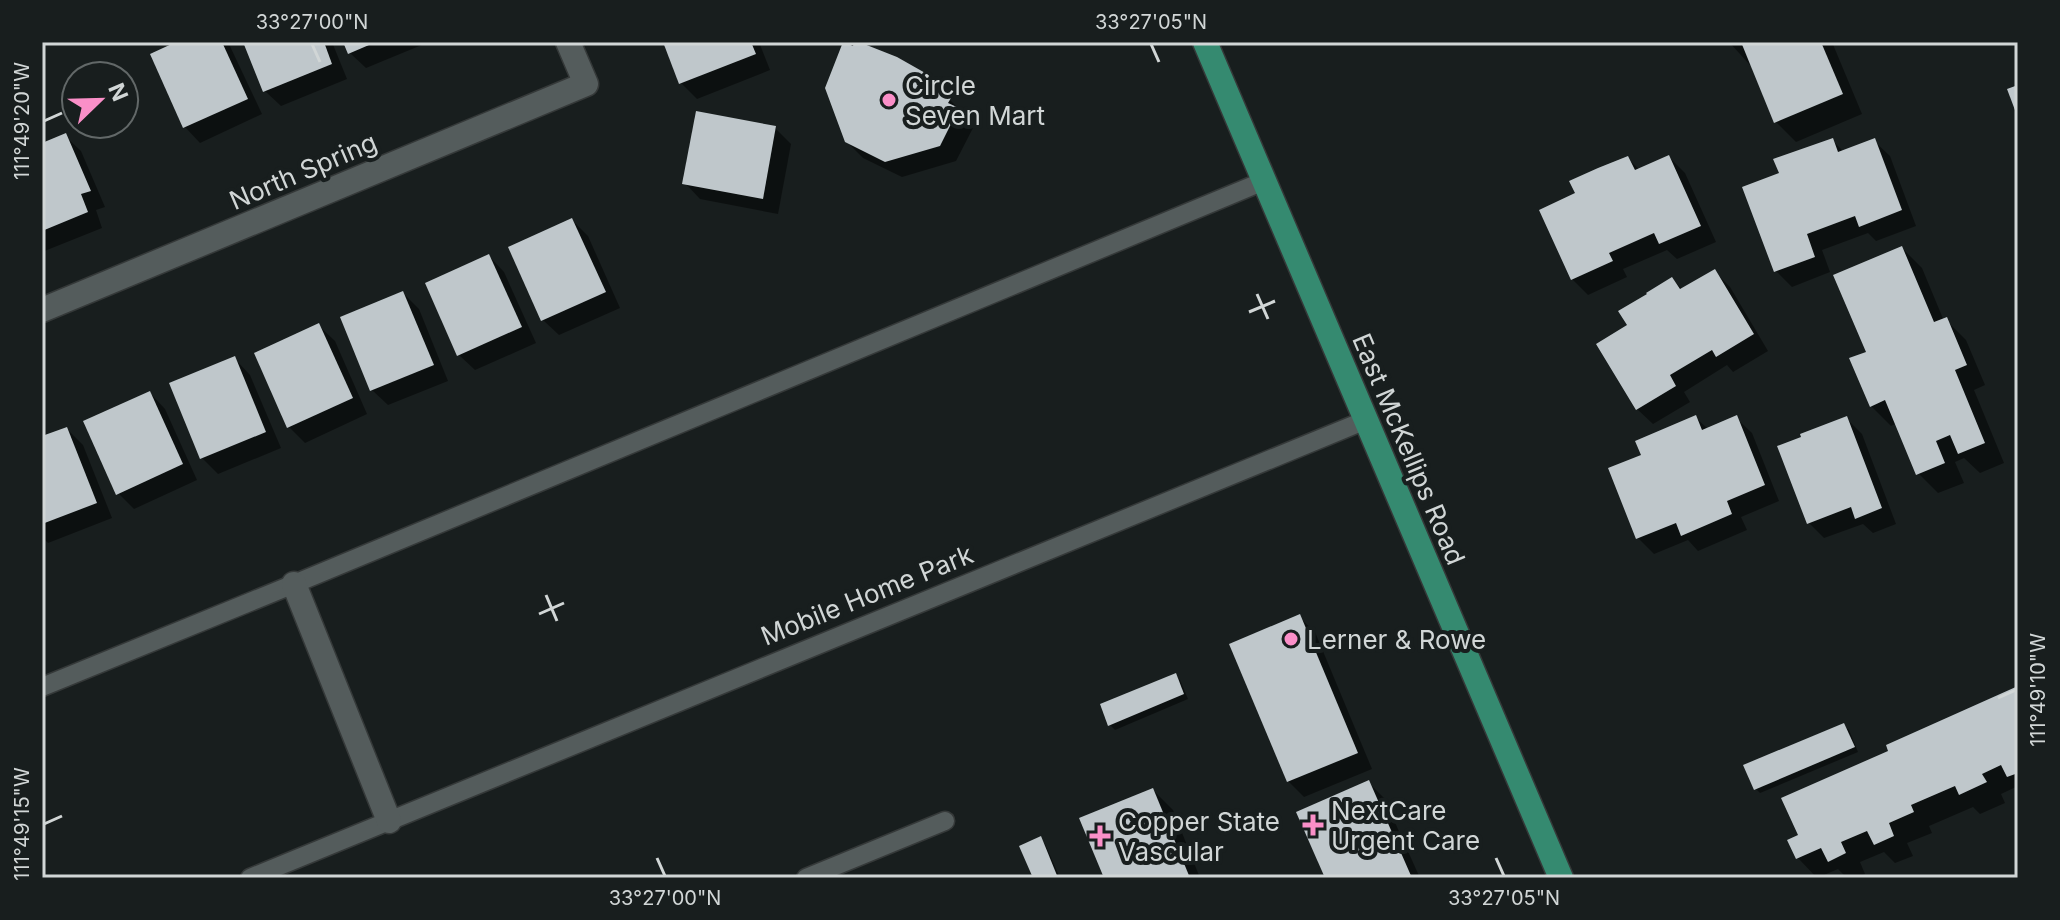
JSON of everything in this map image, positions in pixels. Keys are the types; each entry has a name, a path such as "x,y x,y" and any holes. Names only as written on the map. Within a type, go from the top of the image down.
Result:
{"main road":[{"name":"East McKellips Road","path":"1205,42 1561,878"}],"street":[{"name":"North Spring","path":"42,310 586,84 568,42"},
{"path":"294,584 389,821"}],"lane":[{"path":"42,687 1264,181"},
{"name":"Mobile Home Park","path":"250,878 1366,420"},
{"path":"806,878 945,821"}],"building":[{"path":"176,42 222,42 248,99 183,128 150,54"},
{"path":"243,42 324,42 332,64 263,92"},
{"path":"343,42 376,42 348,54"},
{"path":"663,42 751,42 756,54 679,84"},
{"name":"Circle Seven Mart","path":"843,42 853,46 854,42 859,42 897,57 927,74 951,98 948,103 959,108 940,146 885,162 845,142 825,88"},
{"path":"1741,42 1821,42 1843,94 1774,123"},
{"path":"2018,85 2018,118 2007,89"},
{"path":"696,111 776,126 763,199 682,184"},
{"path":"60,136 60,140 69,140 91,191 81,194 88,212 42,231 42,143"},
{"path":"1833,138 1838,152 1875,138 1902,210 1859,227 1855,216 1807,234 1815,257 1774,272 1742,187 1779,173 1773,159"},
{"path":"1669,155 1701,226 1659,244 1654,233 1609,253 1613,261 1571,280 1539,210 1575,193 1569,181 1598,168 1628,156 1635,170"},
{"path":"572,218 606,292 541,321 508,247"},
{"path":"1902,246 1934,322 1947,317 1967,365 1955,370 1985,443 1958,454 1950,435 1936,441 1945,463 1916,475 1885,400 1870,407 1849,358 1866,352 1833,275"},
{"path":"489,254 522,327 457,356 425,283"},
{"path":"1715,269 1754,334 1716,357 1712,350 1670,375 1676,386 1636,410 1596,344 1627,325 1618,311 1646,293 1672,277 1680,289"},
{"path":"403,291 434,365 370,391 340,317"},
{"path":"319,323 353,398 287,428 254,353"},
{"path":"235,356 266,432 200,459 169,383"},
{"path":"150,391 183,464 116,495 83,421"},
{"path":"1696,415 1702,430 1737,415 1765,485 1727,501 1732,514 1681,536 1676,523 1636,539 1608,468 1641,455 1635,441"},
{"path":"1847,416 1882,508 1855,519 1851,507 1807,524 1777,446"},
{"path":"67,427 97,503 42,524 42,436"},
{"path":"1300,614 1358,753 1287,782 1229,644"},
{"path":"1176,673 1184,694 1108,726 1100,704"},
{"path":"2018,686 2018,773 2007,777 2001,765 1982,774 1987,782 1959,795 1955,786 1911,805 1914,812 1889,823 1894,836 1874,845 1867,831 1841,842 1846,853 1828,862 1821,848 1796,859 1787,840 1798,835 1781,798 1888,751 1886,745"},
{"path":"1844,723 1855,747 1754,790 1743,765"},
{"path":"1369,780 1412,878 1325,878 1296,812"},
{"path":"1153,788 1190,878 1104,878 1079,818"},
{"path":"1041,836 1058,878 1033,878 1019,846"}],"place":[{"name":"Circle Seven Mart","path":"889,100"},
{"name":"Lerner & Rowe","path":"1291,639"},
{"name":"NextCare Urgent Care","path":"1313,825"},
{"name":"Copper State Vascular","path":"1100,836"}]}
